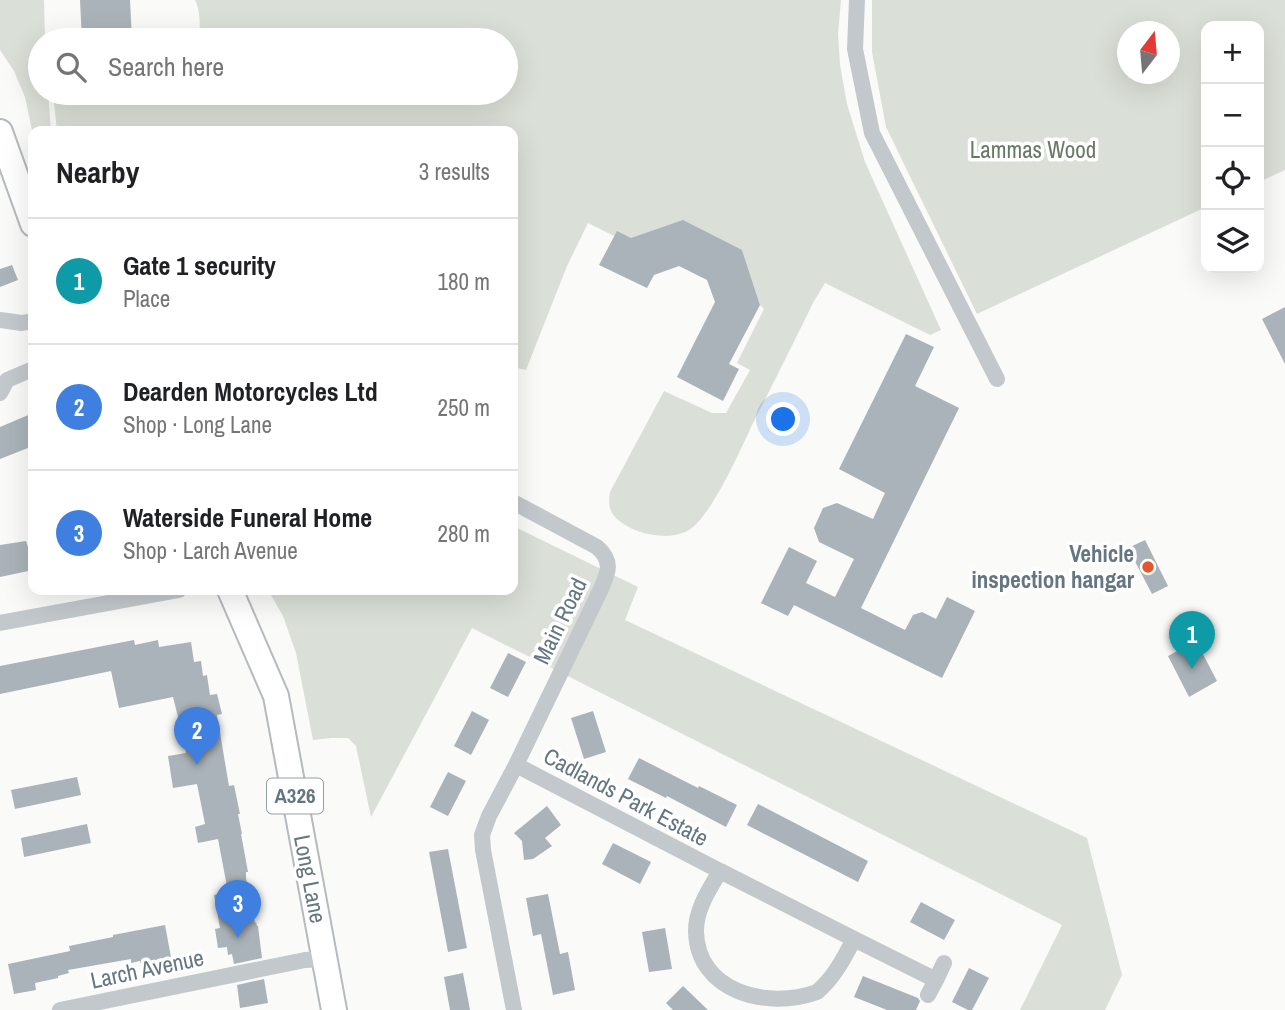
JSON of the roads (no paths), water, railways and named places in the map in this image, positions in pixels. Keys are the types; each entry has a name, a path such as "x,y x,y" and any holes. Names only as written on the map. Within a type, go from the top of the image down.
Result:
{"main road":[{"path":"0,132 28,210"},
{"name":"Long Lane","path":"232,595 276,696 334,1010"}],"street":[{"path":"857,0 855,50 872,133 998,379"},
{"path":"0,320 28,322"},
{"path":"0,393 7,380 28,371"},
{"name":"Main Road","path":"516,765 600,592 608,561 597,547 518,505"},
{"path":"0,623 152,595"},
{"name":"Cadlands Park Estate","path":"514,1010 482,835 516,765 854,939 830,978 814,994 800,1002 774,1007 748,1004 736,999 717,984 701,960 696,929 700,908 720,871"},
{"path":"854,939 936,979"},
{"name":"Larch Avenue","path":"60,1010 305,960 325,959"},
{"path":"928,995 944,963"}],"place":[{"name":"Vehicle inspection hangar","path":"1148,567"},
{"name":"Gate 1 security","path":"1192,669"},
{"name":"Dearden Motorcycles Ltd","path":"197,765"},
{"name":"Waterside Funeral Home","path":"238,938"}],"park label":[{"name":"Lammas Wood","path":"1033,150"}]}
